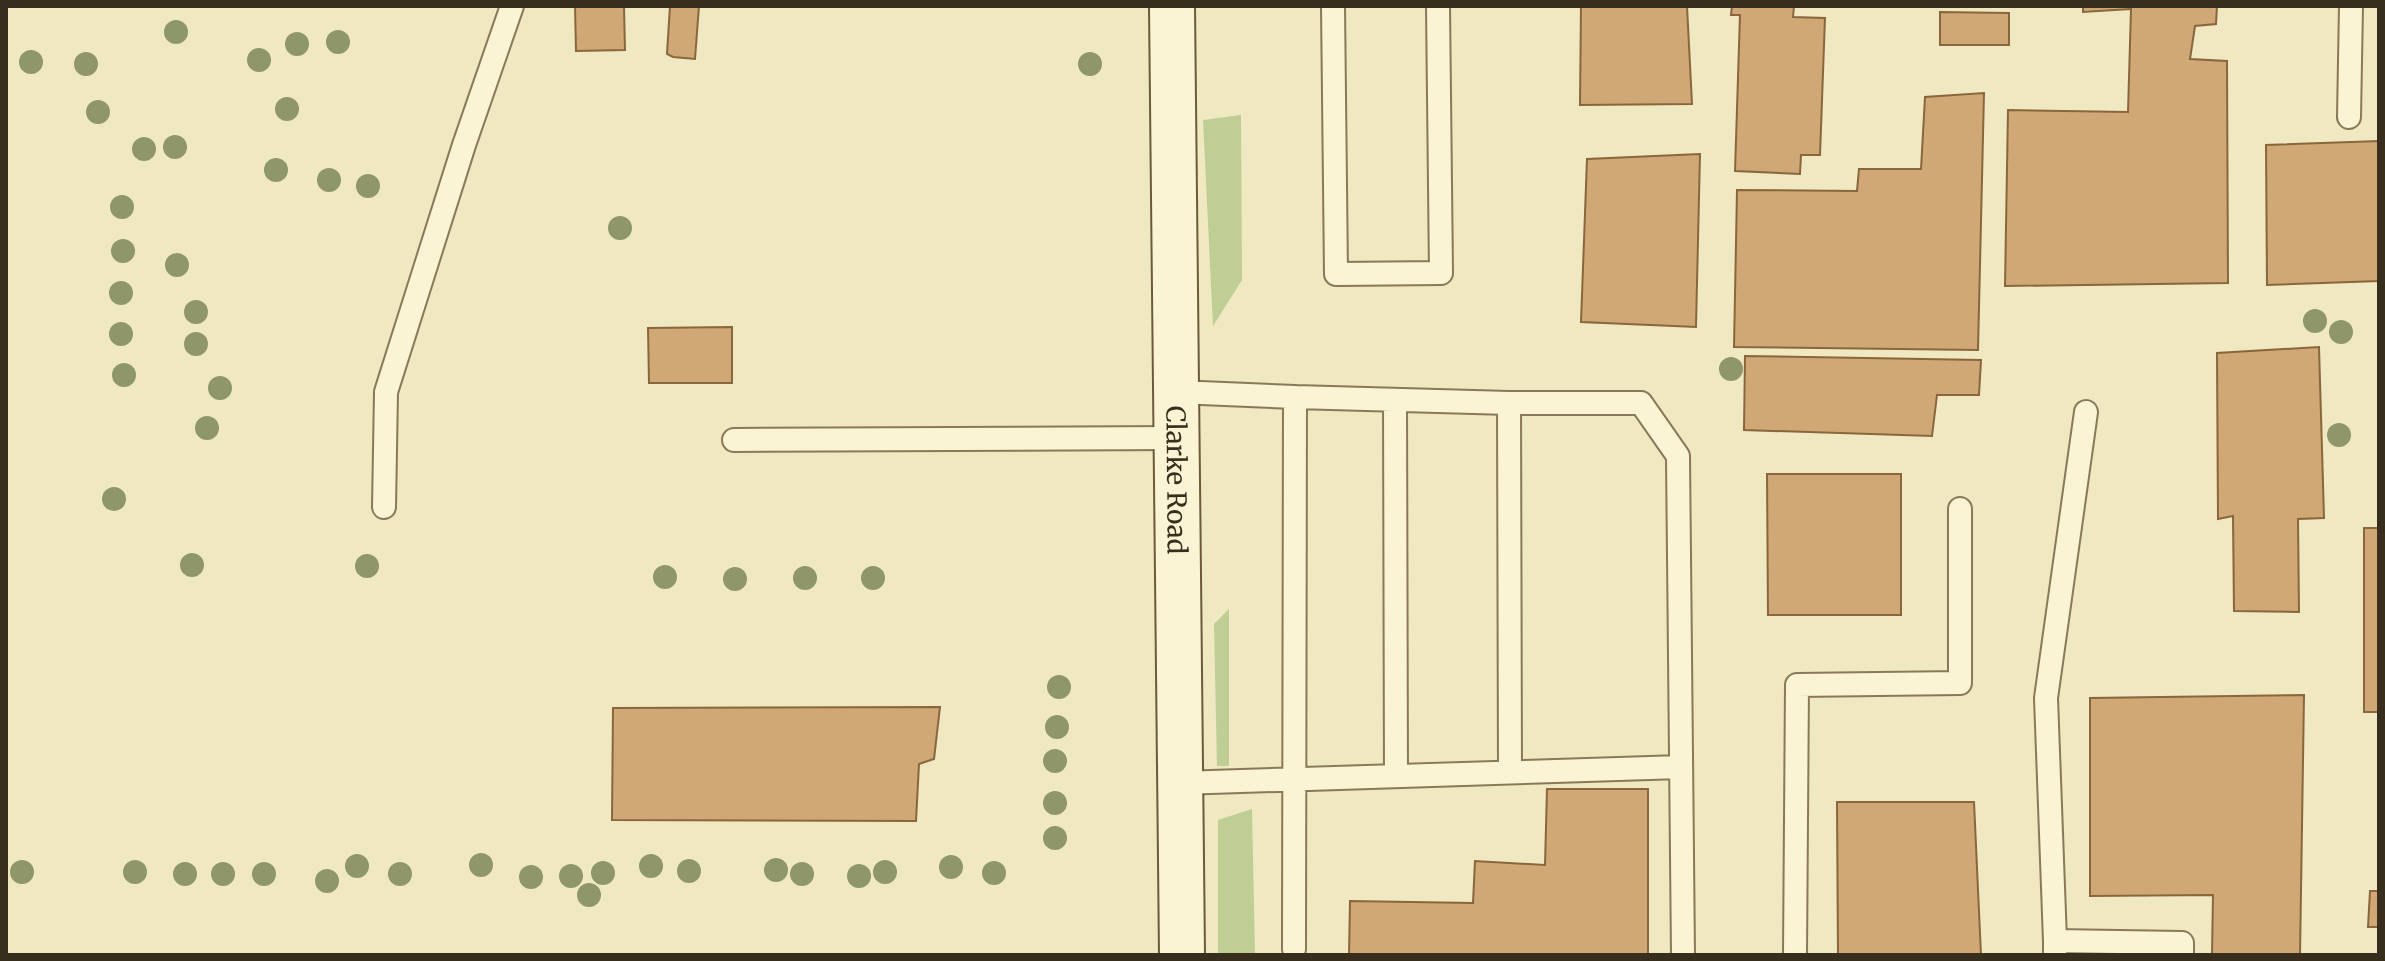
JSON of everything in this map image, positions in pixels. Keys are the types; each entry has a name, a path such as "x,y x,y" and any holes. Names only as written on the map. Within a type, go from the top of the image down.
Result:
{"main road":[{"name":"Clarke Road","path":"1172,6 1182,955"}],"lane":[{"path":"384,507 386,392 464,145 512,6"},
{"path":"1333,6 1336,274 1441,273 1438,6"},
{"path":"2349,117 2351,6"},
{"path":"1177,392 1509,403 1641,403 1678,456 1683,955"},
{"path":"1294,949 1295,397"},
{"path":"1395,400 1396,775"},
{"path":"1509,403 1510,772"},
{"path":"2086,412 2046,698 2055,948 2182,943 2182,955"},
{"path":"734,440 1177,438"},
{"path":"1795,955 1797,685 1960,683 1960,509"},
{"path":"1180,783 1681,767"}],"green space":[{"path":"1241,115 1242,280 1213,326 1203,120"},
{"path":"1229,609 1229,766 1217,766 1214,624"},
{"path":"1252,809 1255,955 1218,955 1218,820"}],"building":[{"path":"575,6 624,6 625,50 576,51"},
{"path":"670,6 699,6 695,59 667,54"},
{"path":"1581,6 1687,6 1692,104 1580,105"},
{"path":"1732,6 1794,6 1793,17 1825,18 1820,155 1801,155 1800,174 1735,171 1740,15 1731,15"},
{"path":"2083,6 2217,6 2216,24 2195,26 2190,59 2227,61 2228,283 2005,286 2008,110 2128,112 2131,9 2083,12"},
{"path":"1940,12 2009,13 2009,45 1940,45"},
{"path":"1984,93 1978,350 1734,347 1737,190 1857,191 1859,169 1921,169 1925,97"},
{"path":"2379,141 2379,281 2267,285 2266,145"},
{"path":"1700,154 1696,327 1581,322 1587,159"},
{"path":"732,327 732,383 649,383 648,328"},
{"path":"2319,347 2324,518 2298,519 2299,612 2234,611 2233,516 2218,519 2217,353"},
{"path":"1745,356 1981,360 1979,395 1937,395 1932,436 1744,430"},
{"path":"1767,474 1901,474 1901,615 1768,615"},
{"path":"2364,528 2379,528 2379,712 2364,712"},
{"path":"2304,695 2300,955 2212,955 2213,895 2090,896 2090,698"},
{"path":"940,707 934,759 919,764 916,821 612,820 613,708"},
{"path":"1547,789 1648,789 1648,955 1349,955 1350,901 1473,903 1475,861 1545,865"},
{"path":"1837,802 1974,802 1981,955 1838,955"},
{"path":"2370,891 2379,891 2379,927 2368,927"}]}
